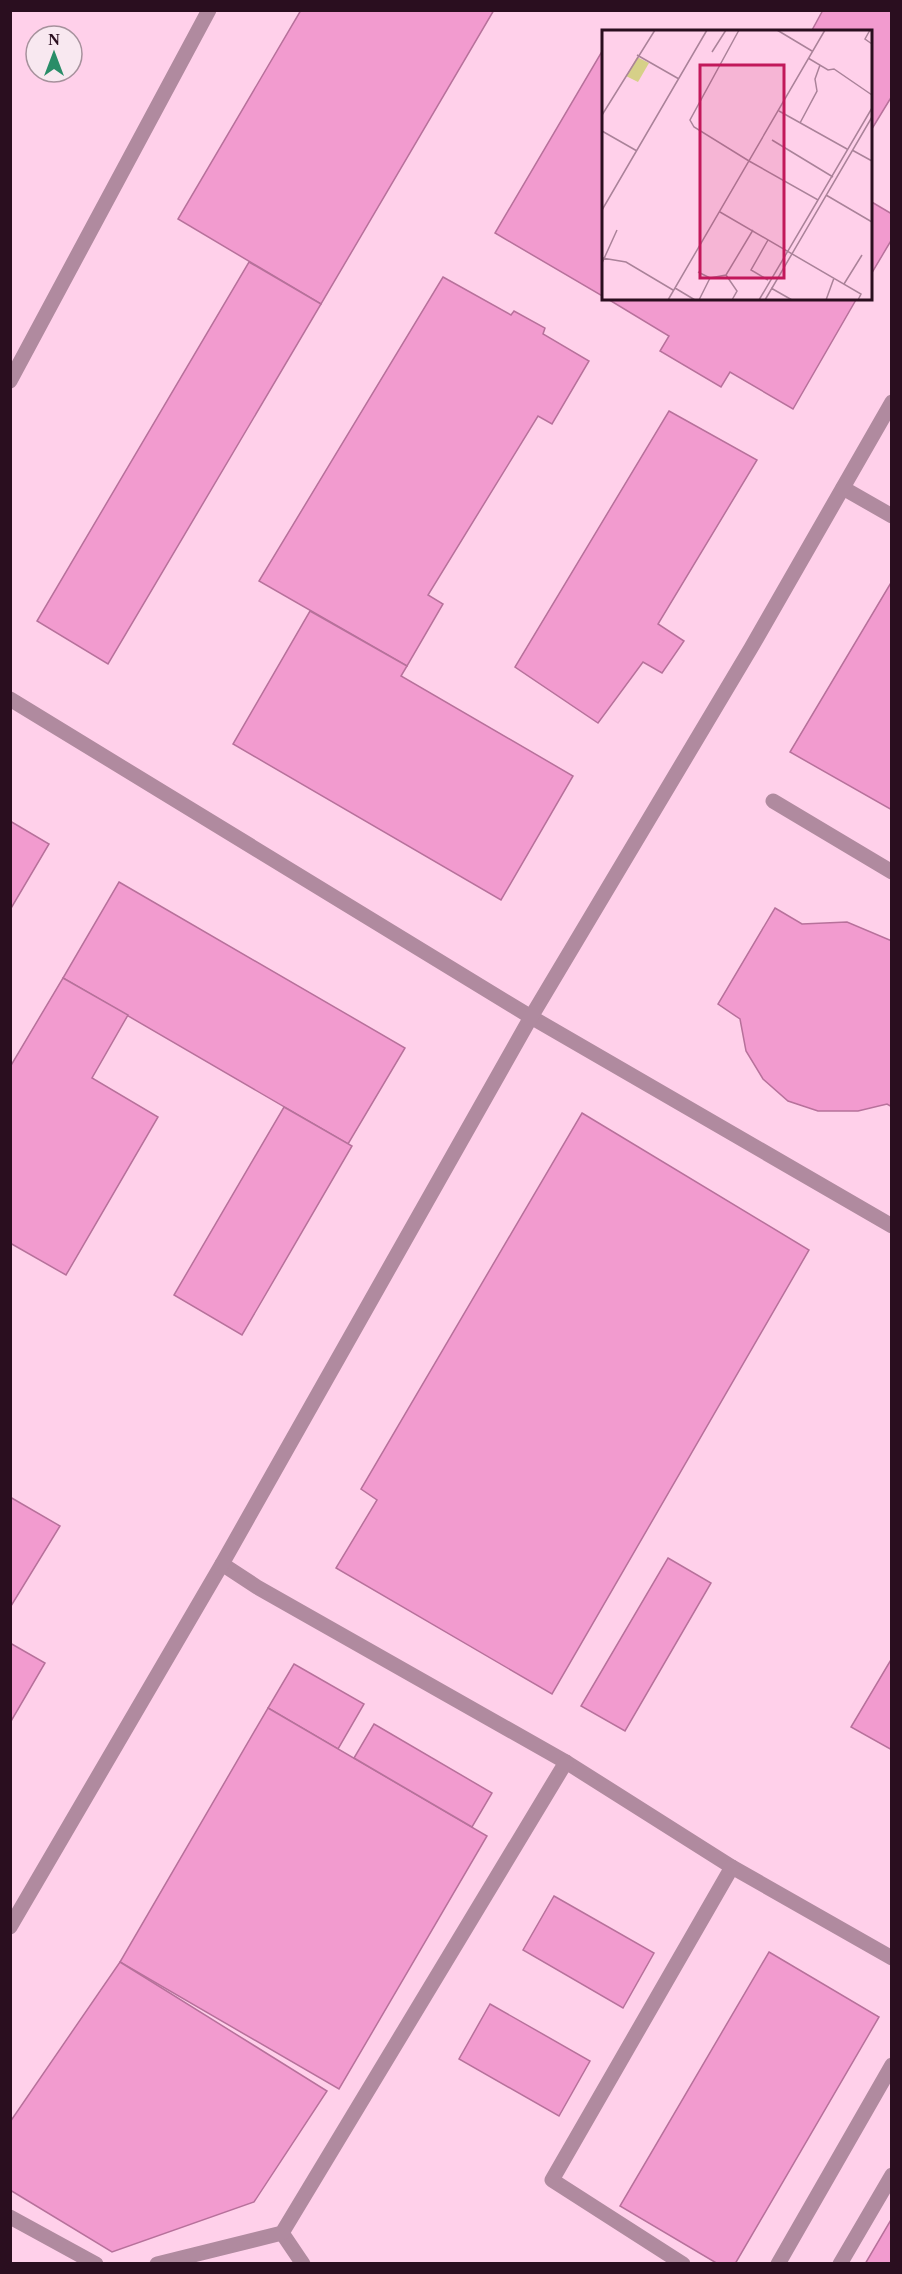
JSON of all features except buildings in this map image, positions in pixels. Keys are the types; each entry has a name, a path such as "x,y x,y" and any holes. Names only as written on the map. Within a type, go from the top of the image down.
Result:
{"lane":[{"path":"10,381 209,10"},
{"path":"10,1926 222,1564 531,1017 843,488 891,402"},
{"path":"843,488 891,516"},
{"path":"10,699 531,1017 891,1226"},
{"path":"773,801 891,872"},
{"path":"222,1564 257,1587 566,1762 732,1867 891,1958"},
{"path":"157,2264 282,2233 566,1762"},
{"path":"683,2264 552,2180 732,1867"},
{"path":"778,2264 891,2065"},
{"path":"840,2264 891,2175"},
{"path":"10,2217 96,2264"},
{"path":"282,2233 303,2264"}]}
